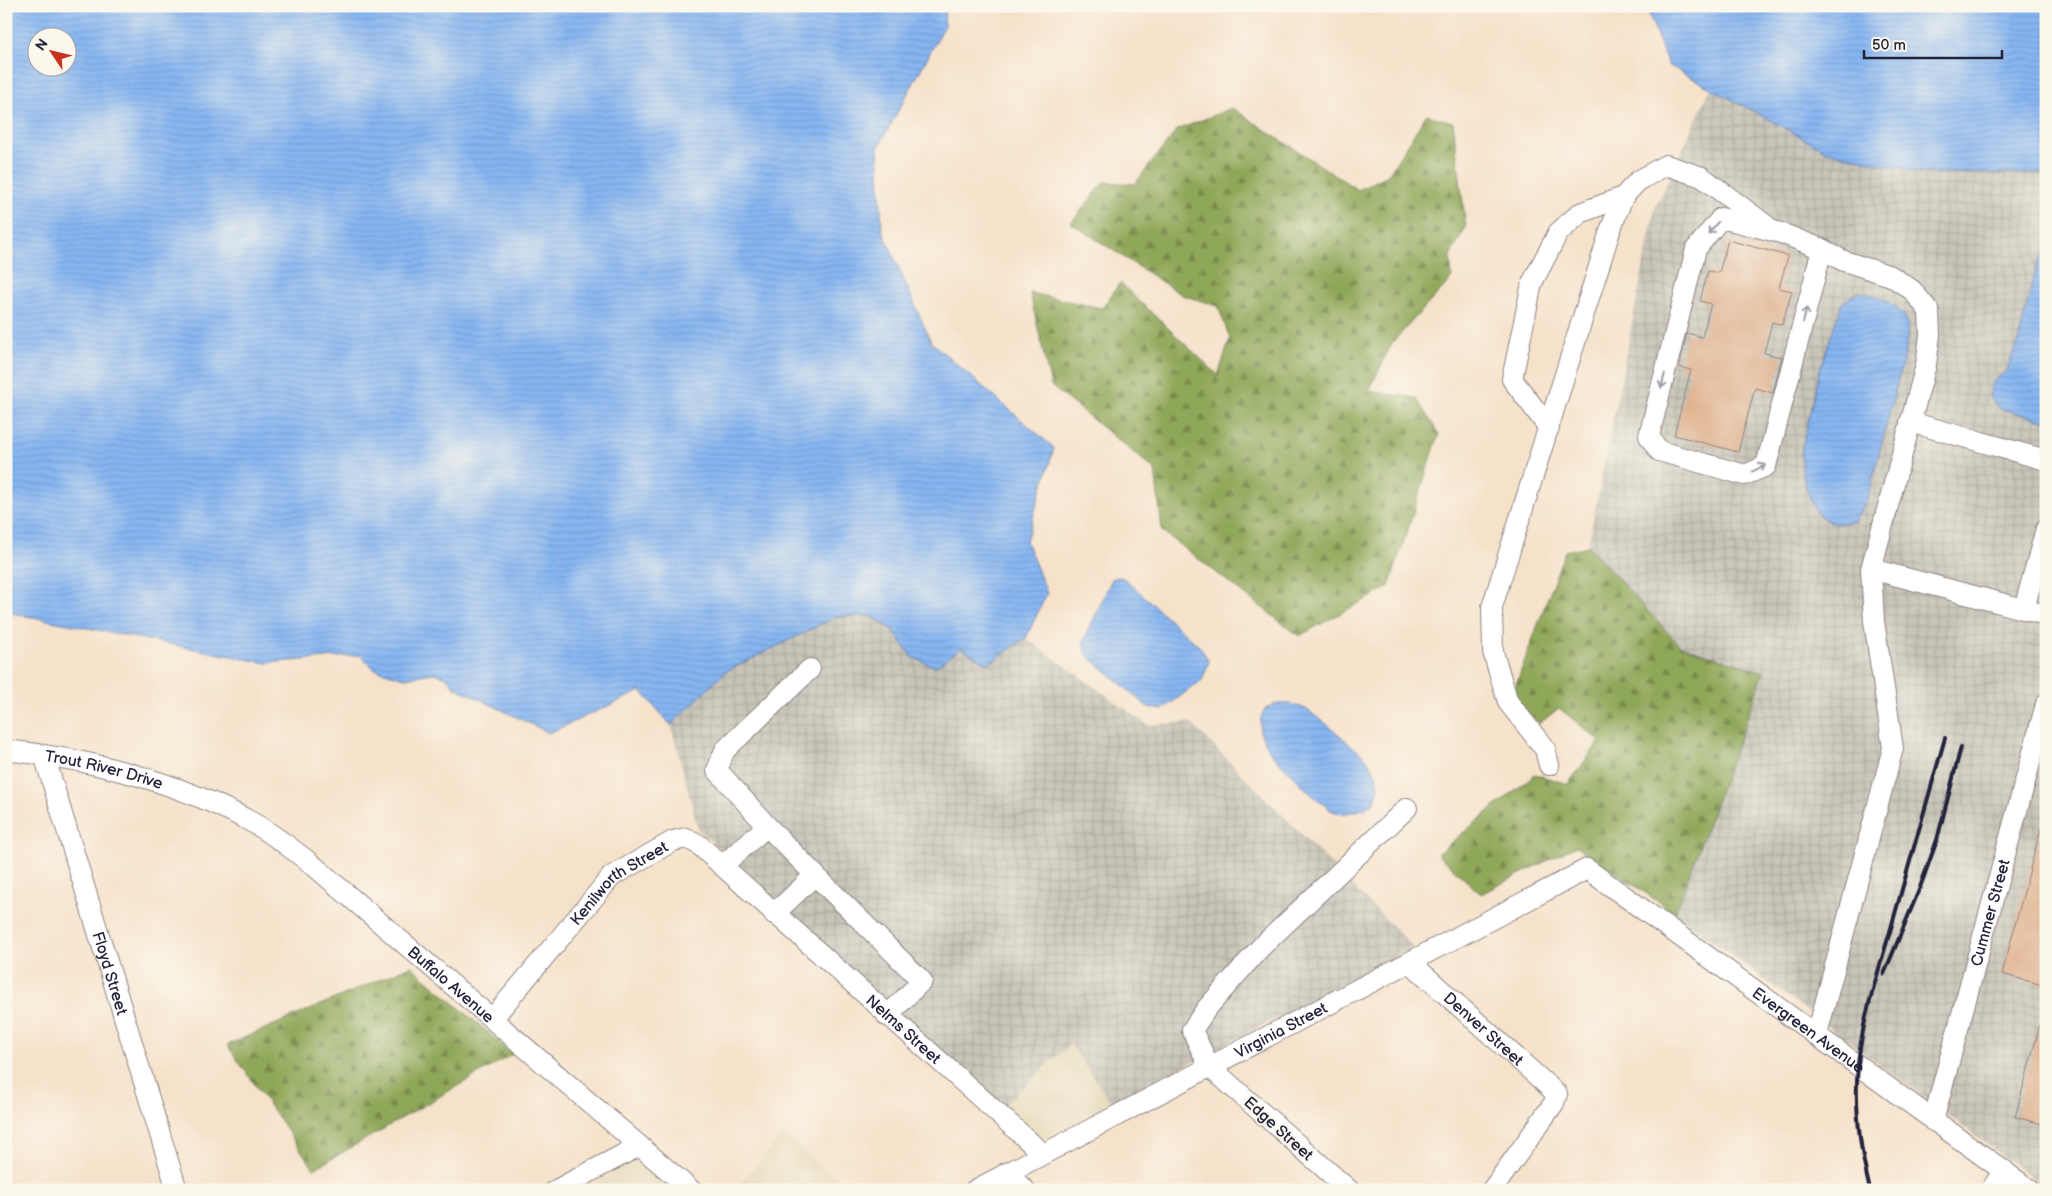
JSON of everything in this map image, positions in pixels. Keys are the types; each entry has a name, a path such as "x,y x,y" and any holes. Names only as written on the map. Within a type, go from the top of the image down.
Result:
{"street":[{"path":"1549,765 1545,749 1508,702 1493,652 1492,607 1610,231 1623,197 1638,181 1666,165 1702,177 1774,232"},
{"path":"1549,428 1512,379 1532,283 1558,233 1580,212 1623,197"},
{"path":"1817,1034 1893,748 1874,621 1871,569 1926,364 1930,335 1929,310 1912,290 1891,276 1844,261 1822,249 1774,232 1720,218 1696,250 1649,436 1659,451 1745,475 1766,466 1822,249"},
{"path":"1910,422 2046,460"},
{"path":"2024,609 2046,529"},
{"path":"1871,569 2046,615"},
{"path":"810,668 725,750 717,770 767,826 922,981 887,1016"},
{"name":"Cummer Street","path":"1933,1121 2046,704"},
{"name":"Trout River Drive","path":"6,750 102,766 145,778 200,798"},
{"name":"Floyd Street","path":"44,755 177,1190"},
{"name":"Buffalo Avenue","path":"200,798 254,824 278,838 314,866 691,1190"},
{"path":"1209,1066 1192,1030 1207,1008 1260,948 1406,808"},
{"path":"722,866 767,826"},
{"name":"Kenilworth Street","path":"493,1018 612,876 673,840 686,838 698,844 770,910"},
{"name":"Evergreen Avenue","path":"1587,869 2030,1190"},
{"name":"Virginia Street","path":"975,1190 1042,1153 1411,963 1587,869"},
{"path":"770,910 791,900 815,875"},
{"name":"Nelms Street","path":"770,910 1042,1153"},
{"name":"Denver Street","path":"1411,963 1556,1094 1554,1103 1492,1190"},
{"name":"Edge Street","path":"1209,1066 1349,1190"},
{"path":"556,1190 639,1146"},
{"path":"1991,1190 2004,1170"},
{"path":"1006,1173 1025,1190"}],"shaded area":[{"path":"1711,88 1828,151 1920,173 2046,174 2046,248 2037,265 2018,342 2006,372 1992,383 1999,408 2046,421 2046,1188 1675,913 1764,672 1680,646 1588,546 1655,208","holes":["1842,303 1907,326 1906,349 1867,500 1805,431 1819,372"]},
{"path":"871,616 893,630 912,657 961,648 988,664 1026,638 1148,725 1190,722 1413,947 1112,1104 1070,1044 1002,1107 916,1035 698,829 671,725 725,672 836,617"},
{"path":"1070,1044 1112,1104 1047,1139 1035,1136 1002,1107"},
{"path":"783,1134 850,1190 734,1190"},
{"path":"638,1160 672,1190 581,1190"}],"green space":[{"path":"1232,108 1358,190 1388,175 1426,115 1453,122 1466,227 1450,256 1452,278 1392,343 1369,391 1416,398 1439,434 1389,587 1299,636 1162,531 1155,470 1051,386 1030,293 1102,308 1120,283 1218,375 1230,339 1218,306 1182,295 1071,223 1104,182 1135,184 1177,130"},
{"path":"1588,546 1680,646 1764,672 1675,913 1576,846 1481,894 1437,854 1535,774 1568,784 1600,741 1559,708 1539,724 1512,695 1565,551"},
{"path":"411,966 513,1054 314,1169 227,1045"}],"water":[{"path":"6,6 945,6 944,27 878,148 882,229 931,342 1054,448 1026,541 1047,593 1026,638 988,664 961,648 935,667 912,657 893,630 871,616 836,617 725,672 671,725 641,691 549,733 455,687 445,676 433,673 405,678 374,669 361,655 266,663 6,612"},
{"path":"1646,6 2046,6 2046,174 1920,173 1827,151 1668,65"},
{"path":"2046,248 2046,421 1999,408 1989,397 1992,383 2006,371 2018,342 2037,265"},
{"path":"1858,292 1888,301 1900,311 1908,328 1906,349 1867,500 1854,522 1835,524 1820,516 1812,505 1803,477 1801,452 1819,372 1842,303"},
{"path":"1119,577 1125,579 1201,648 1209,662 1202,680 1162,710 1148,707 1088,656 1084,650 1084,640 1112,579"},
{"path":"1275,704 1292,704 1306,709 1367,759 1376,774 1379,787 1375,801 1364,809 1343,814 1332,811 1312,795 1270,752 1260,732 1261,717 1264,710"}],"building":[{"path":"1728,240 1788,256 1779,288 1792,291 1782,325 1772,322 1764,353 1782,357 1773,393 1755,388 1738,452 1674,435 1691,370 1679,367 1687,333 1702,337 1711,304 1700,301 1708,271 1719,273"},
{"path":"2041,828 2046,829 2046,986 2002,974"},
{"path":"2041,1021 2046,1022 2046,1125 2015,1117"}],"railway":[{"path":"1870,1190 1863,1159 1857,1112 1860,1048 1871,996 1945,738"},
{"path":"1884,974 1919,890 1937,840 1961,747"}]}
